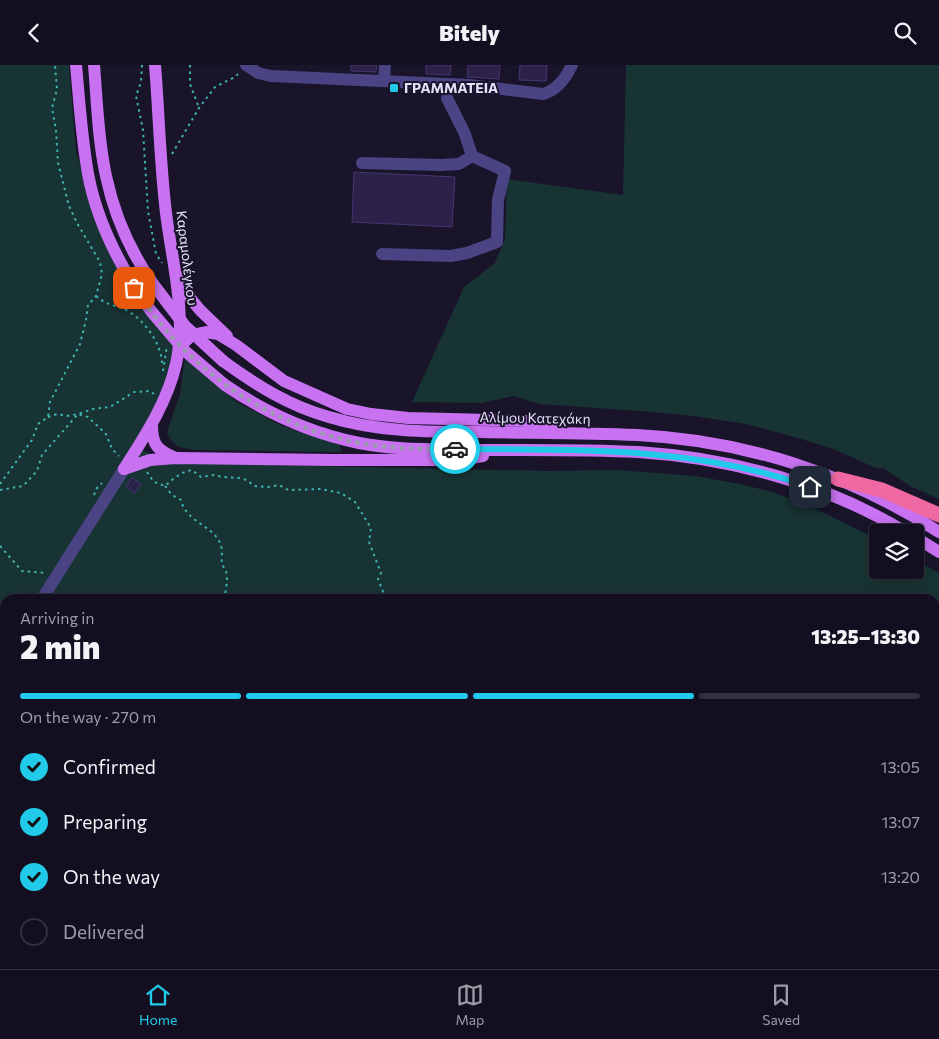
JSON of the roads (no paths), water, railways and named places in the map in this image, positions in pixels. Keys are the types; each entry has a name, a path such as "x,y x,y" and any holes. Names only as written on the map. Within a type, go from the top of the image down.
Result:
{"highway":[{"path":"838,479 882,490 939,515"}],"main road":[{"path":"76,65 86,161 99,215 120,264 151,311 185,351 225,385 256,405 288,421 323,434 359,443 412,448 639,453 731,464 784,478 831,495 892,524"},
{"name":"Αλίμου Κατεχάκη","path":"94,65 106,176 128,241 152,284 185,326 223,361 250,381 280,398 320,415 361,426 395,430 638,435 736,448 788,461 838,479 900,508 939,532"},
{"name":"Καραμολέγκου","path":"123,463 152,425 170,382 173,346 179,314 168,262 155,65"},
{"path":"168,262 186,292 200,310 236,345"},
{"path":"173,346 198,333 218,334 284,381 347,409 408,418 526,421 572,434"},
{"path":"152,425 152,437 156,445 162,451 176,458"},
{"path":"123,463 176,458 332,461 458,460 520,450"},
{"path":"924,543 939,552"}],"street":[{"path":"246,65 258,73 271,76 469,85 543,94 554,90 572,65"},
{"path":"384,81 385,65"},
{"path":"382,254 451,256 467,253 497,242 498,200 505,171 472,156 447,98"},
{"path":"362,163 459,164 472,156"},
{"name":"Καραμολέγκου","path":"45,594 123,463"}],"place":[{"name":"ΓΡΑΜΜΑΤΕΙΑ","path":"394,88"}]}
